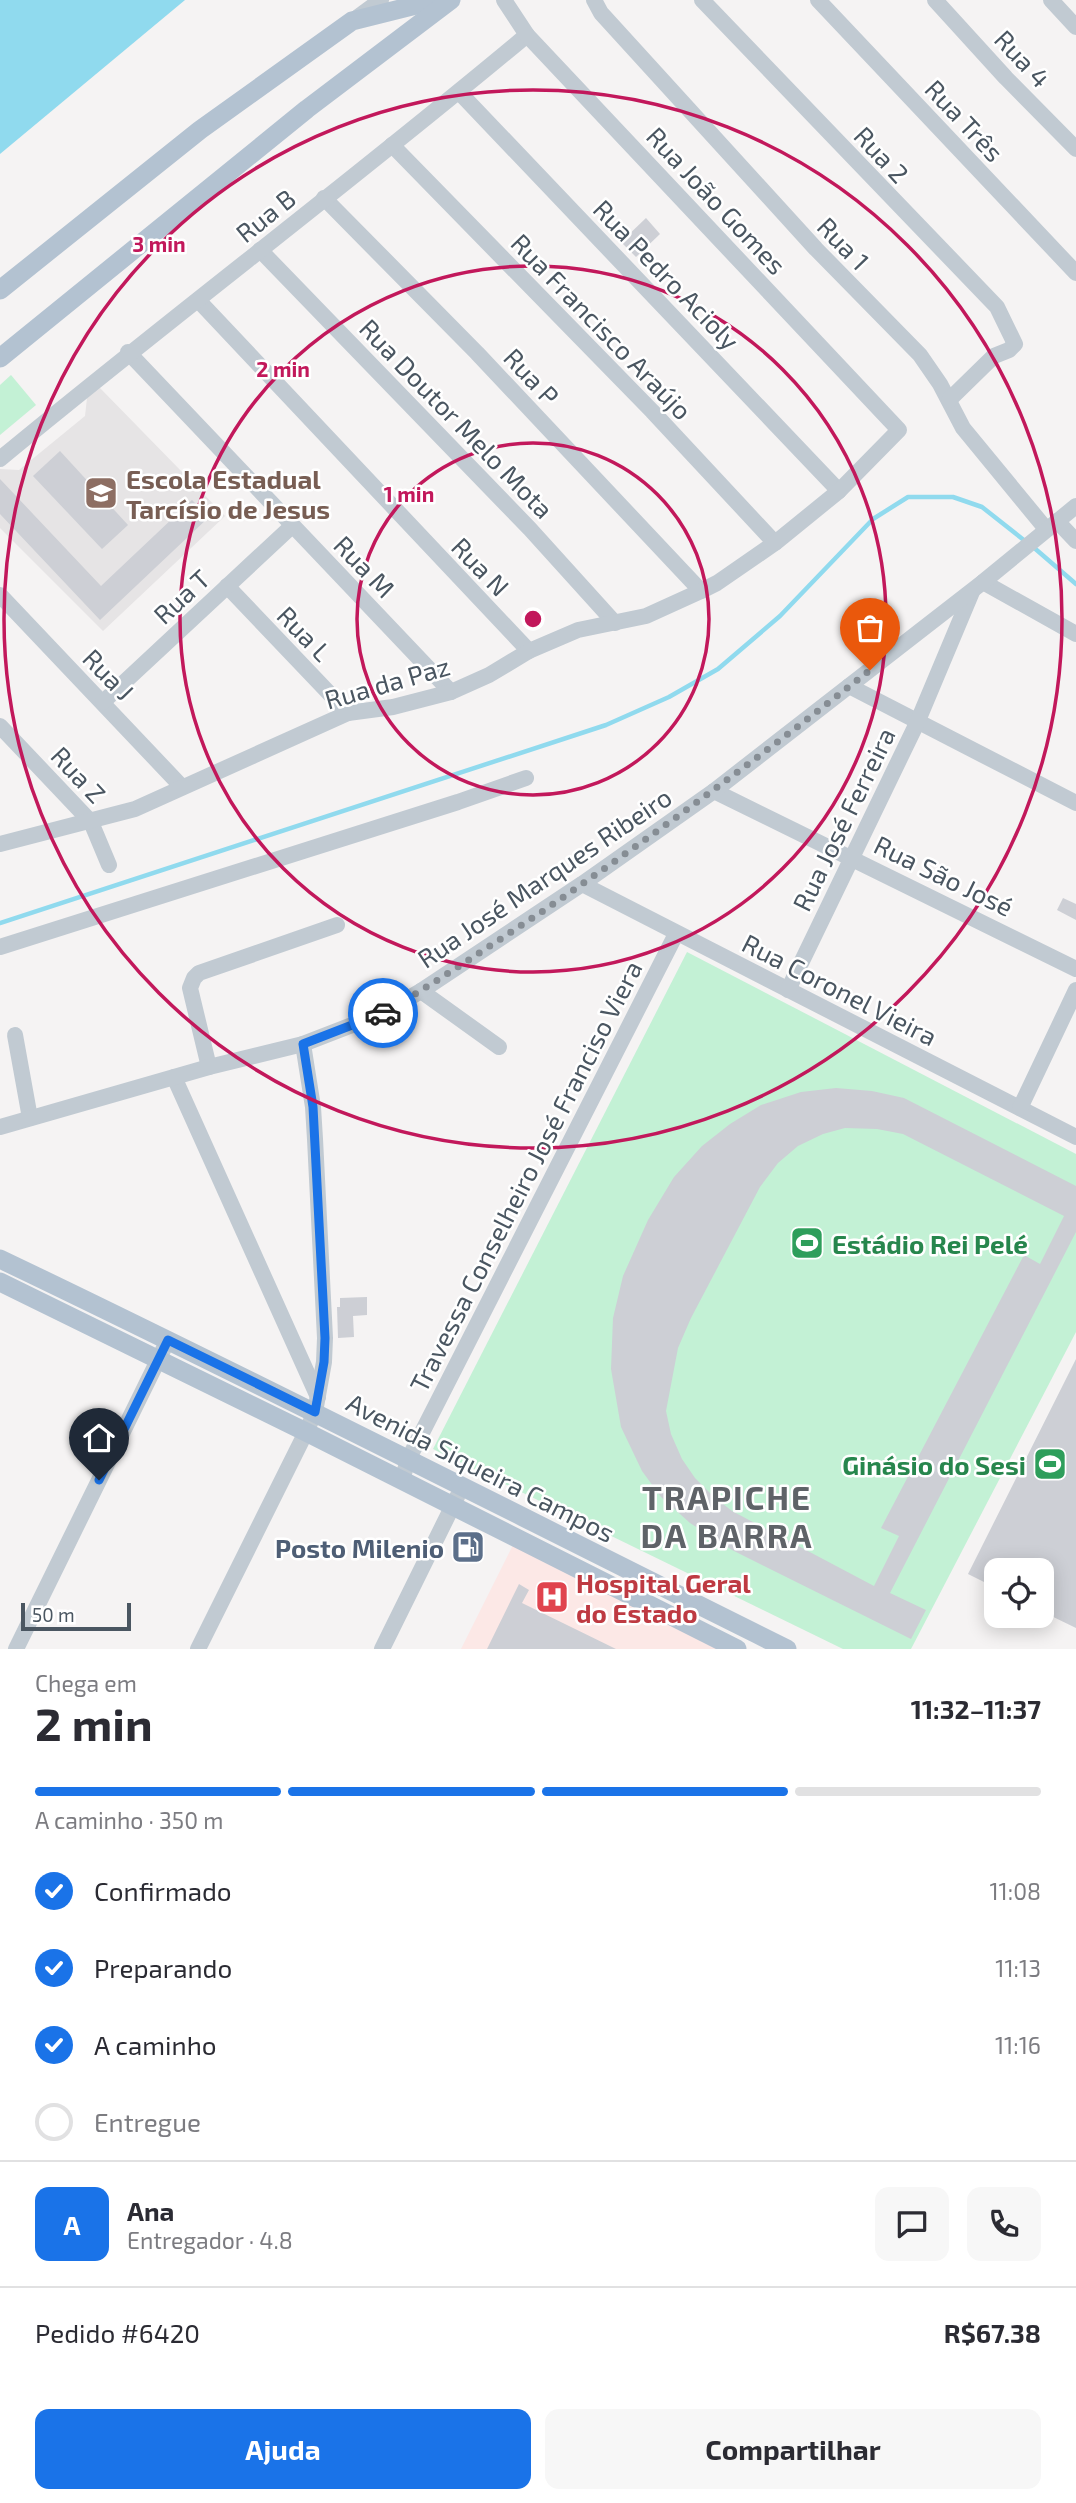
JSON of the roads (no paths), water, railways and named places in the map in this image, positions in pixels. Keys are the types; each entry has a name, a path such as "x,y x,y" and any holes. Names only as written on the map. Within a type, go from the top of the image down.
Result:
{"main road":[{"path":"0,290 200,130 352,21 436,0"},
{"path":"0,358 307,109 451,0"},
{"name":"Avenida Siqueira Campos","path":"0,1259 168,1340 316,1405 461,1488 787,1649"},
{"name":"Avenida Siqueira Campos","path":"0,1282 306,1432 737,1649"}],"street":[{"path":"352,21 381,0"},
{"name":"Rua João Gomes","path":"504,0 527,34 899,430"},
{"name":"Rua 1","path":"594,0 601,13 807,240 920,355 932,370 963,428 1049,527 1076,541"},
{"name":"Rua 2","path":"702,0 993,301 1015,340 1013,347 994,356 949,400"},
{"name":"Rua Três","path":"818,0 1076,273"},
{"name":"Rua 4","path":"935,0 1076,149"},
{"path":"1051,0 1076,27"},
{"name":"Rua B","path":"0,459 128,352 459,92 527,34"},
{"name":"Rua Pedro Acioly","path":"459,92 839,491"},
{"name":"Rua Francisco Araújo","path":"392,145 652,411 775,543"},
{"name":"Rua P","path":"324,198 477,353 701,591"},
{"name":"Rua Doutor Melo Mota","path":"260,250 530,529 615,623"},
{"name":"Rua N","path":"198,299 529,651"},
{"name":"Rua M","path":"128,352 451,692"},
{"name":"Rua da Paz","path":"0,843 135,809 348,713 393,707 451,692 489,675 529,651 578,630 646,616 701,591 775,543 839,491 899,430"},
{"name":"Rua José Marques Ribeiro","path":"0,1127 29,1111 303,1044 383,1013 421,991 582,884 713,791 978,586 1076,506"},
{"name":"Rua T","path":"103,702 292,526"},
{"name":"Rua L","path":"227,586 348,713"},
{"path":"978,586 1076,634"},
{"name":"Rua José Ferreira","path":"788,990 850,856 917,723 978,586"},
{"name":"Rua J","path":"0,595 182,787"},
{"path":"849,686 1076,803"},
{"name":"Rua Z","path":"0,726 91,822 109,865"},
{"path":"0,947 526,778"},
{"name":"Rua São José","path":"713,791 1076,968"},
{"name":"Rua Coronel Vieira","path":"582,884 1076,1137"},
{"path":"209,1067 190,988 194,978 199,973 337,925"},
{"name":"Travessa Conselheiro José Franciso Viera","path":"402,1480 408,1460 676,934"},
{"path":"1020,1108 1076,990"},
{"path":"421,991 499,1047"},
{"path":"15,1035 29,1111"},
{"path":"198,1649 306,1432 316,1405 324,1362 313,1107 303,1044"},
{"path":"174,1077 316,1405"},
{"path":"16,1649 168,1340"},
{"path":"382,1649 461,1488"}],"water":[{"path":"0,0 185,0 0,154"}],"waterway":[{"path":"0,923 606,725 669,697 718,669 780,616 873,519 908,497 953,497 982,507 1025,541"},
{"path":"1032,546 1076,584"}],"place":[{"name":"Escola Estadual Tarcísio de Jesus","path":"101,493"},
{"name":"Estádio Rei Pelé","path":"807,1243"},
{"name":"Ginásio do Sesi","path":"1050,1464"},
{"name":"Posto Milenio","path":"468,1547"},
{"name":"Hospital Geral do Estado","path":"552,1597"}],"district":[{"name":"TRAPICHE DA BARRA","path":"727,1516"}]}
